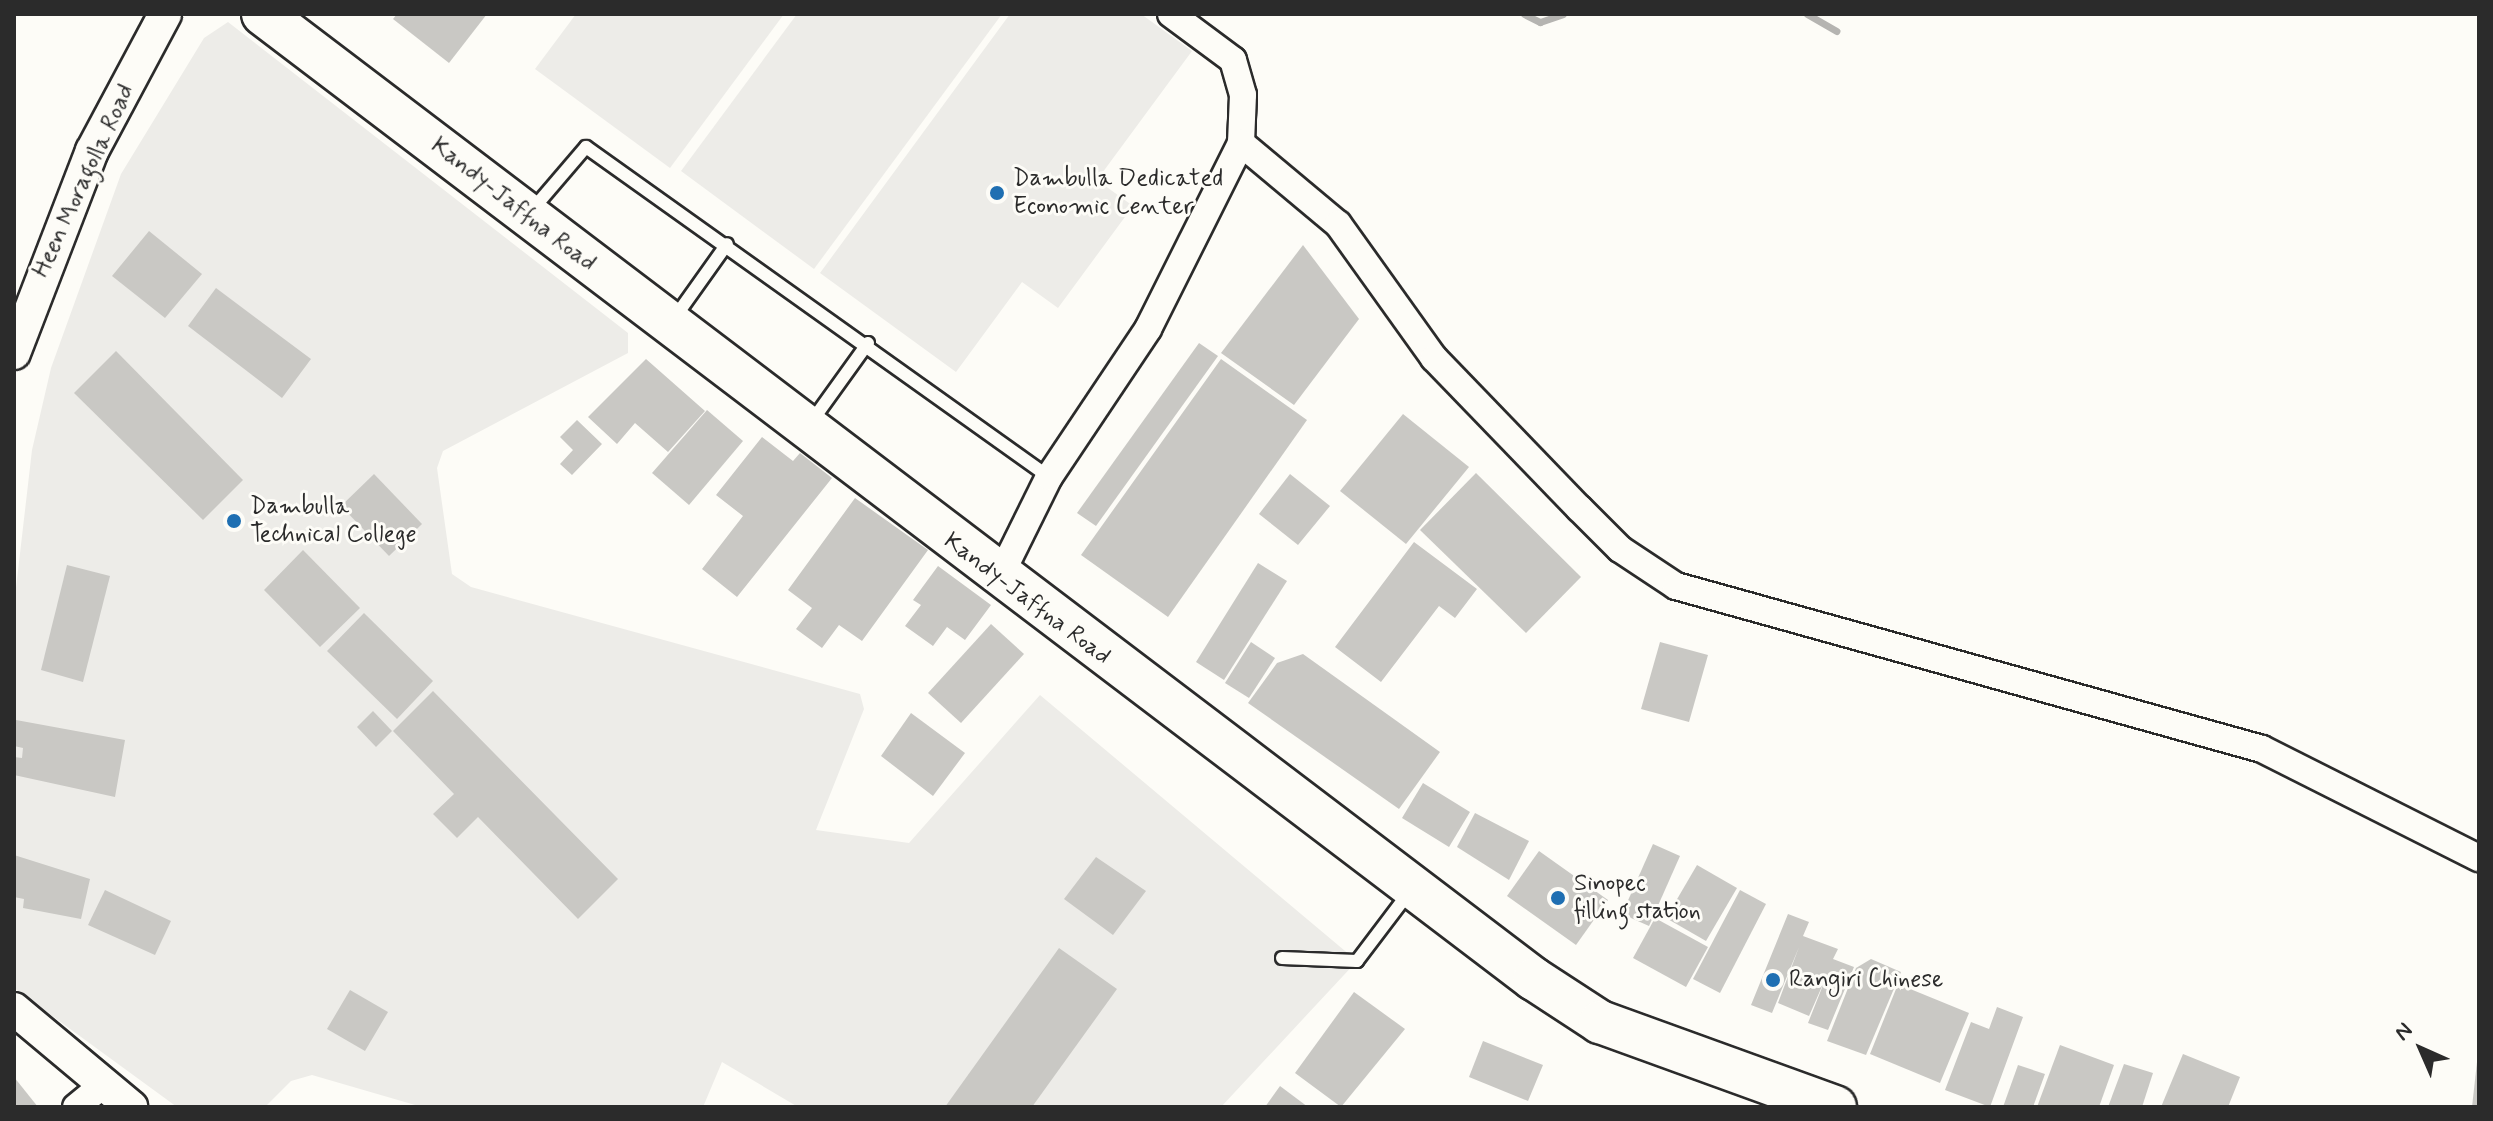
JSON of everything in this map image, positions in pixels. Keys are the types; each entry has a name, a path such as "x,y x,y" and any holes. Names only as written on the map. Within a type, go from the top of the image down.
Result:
{"highway":[{"name":"Kandy-Jaffna Road","path":"263,14 1410,891 1600,1022 1758,1094 1835,1107"}],"street":[{"name":"Heen Moragolla Road","path":"14,353 92,151 165,14"},
{"path":"999,578 1049,477 1148,329 1241,143 1243,95 1233,60 1171,14"},
{"path":"1241,143 1338,224 1434,358 1579,508 1620,549 1676,586 2262,749 2479,858"},
{"path":"14,1009 131,1107"},
{"path":"76,1107 103,1085"}],"lane":[{"path":"528,216 586,147 868,343 1049,477"},
{"path":"669,325 727,244"},
{"path":"805,431 868,343"},
{"path":"1282,958 1357,961 1410,891"}],"shaded area":[{"path":"576,14 784,14 670,168 535,69"},
{"path":"797,14 1002,14 814,269 681,171"},
{"name":"Dambulla Dedicated Economic Center","path":"1010,14 1141,14 1192,51 1097,180 1133,206 1058,308 1022,282 956,372 820,273"},
{"name":"Dambulla Technical College","path":"228,22 628,333 628,353 443,451 437,468 452,574 471,587 860,694 864,709 816,830 909,843 1040,695 1357,961 1221,1107 798,1107 722,1062 703,1107 422,1107 312,1075 291,1081 265,1107 177,1107 14,988 14,605 32,450 51,368 121,174 204,38"}],"building":[{"path":"397,14 487,14 449,63 393,19"},
{"path":"149,231 202,274 165,318 112,276"},
{"path":"1303,245 1359,319 1294,405 1221,353"},
{"path":"216,288 311,359 282,398 188,326"},
{"path":"1199,343 1218,356 1096,526 1077,513"},
{"path":"116,351 243,480 203,520 74,393"},
{"path":"646,359 705,411 668,452 635,423 617,444 588,417"},
{"path":"1221,359 1307,420 1168,617 1081,555"},
{"path":"707,410 743,441 689,505 652,473"},
{"path":"1403,414 1469,467 1406,544 1340,491"},
{"path":"577,420 602,444 572,475 560,464 573,450 560,437"},
{"path":"762,437 793,461 800,453 832,478 737,597 702,569 743,516 716,495"},
{"path":"1476,473 1581,577 1526,633 1420,530"},
{"path":"374,474 422,524 389,556 341,506"},
{"path":"1290,474 1330,506 1298,545 1259,514"},
{"path":"855,498 928,550 862,641 839,625 822,648 796,629 812,608 788,590"},
{"path":"1414,542 1477,589 1455,618 1439,606 1381,682 1335,647"},
{"path":"303,550 360,608 320,647 264,590"},
{"path":"1258,563 1287,581 1224,680 1196,662"},
{"path":"67,565 110,576 83,682 41,670"},
{"path":"938,566 991,605 965,640 947,627 933,646 905,626 921,605 913,600"},
{"path":"364,613 433,681 397,719 327,651"},
{"path":"991,624 1024,654 961,723 928,693"},
{"path":"1251,642 1275,658 1249,698 1225,683"},
{"path":"1660,642 1708,655 1689,722 1641,709"},
{"path":"1303,654 1440,752 1399,809 1248,703 1277,663"},
{"path":"433,691 618,879 578,919 478,817 457,838 433,814 454,794 393,731"},
{"path":"373,711 392,731 376,747 357,727"},
{"path":"911,713 965,753 933,796 881,756"},
{"path":"16,720 125,740 115,797 14,775 14,757 22,758 23,748 14,746"},
{"path":"1423,783 1470,812 1449,847 1402,818"},
{"path":"1475,813 1529,841 1509,880 1457,847"},
{"path":"1653,844 1680,856 1649,926 1622,914"},
{"name":"Sinopec filling station","path":"1539,851 1608,900 1576,945 1507,896"},
{"path":"14,855 90,879 81,919 23,908 24,899 14,897"},
{"path":"1096,857 1146,891 1113,935 1064,899"},
{"path":"1697,865 1737,888 1706,941 1666,918"},
{"path":"105,890 171,921 155,955 88,925"},
{"path":"1740,890 1766,904 1720,993 1693,979"},
{"path":"1788,914 1809,922 1803,936 1838,949 1833,959 1854,967 1828,1030 1808,1023 1827,975 1809,1016 1778,1003 1799,947 1772,1013 1751,1005"},
{"path":"1655,918 1708,947 1686,987 1633,958"},
{"path":"1059,948 1117,989 1032,1107 945,1107"},
{"path":"1871,959 1901,972 1866,1055 1827,1041 1856,968"},
{"path":"1898,984 1969,1013 1940,1083 1870,1054"},
{"path":"350,990 388,1012 365,1051 327,1029"},
{"path":"1354,992 1405,1029 1341,1107 1295,1073"},
{"path":"1997,1007 2023,1017 1990,1107 1945,1090 1971,1022 1989,1029"},
{"path":"1483,1041 1543,1065 1528,1101 1469,1077"},
{"path":"2060,1045 2114,1065 2099,1107 2037,1107"},
{"path":"2183,1054 2240,1077 2228,1107 2161,1107"},
{"path":"2477,1062 2479,1107 2472,1107"},
{"path":"2124,1064 2153,1073 2142,1107 2108,1107"},
{"path":"2018,1065 2045,1074 2033,1107 2003,1107"},
{"path":"14,1077 38,1107 14,1107"},
{"path":"1280,1086 1308,1107 1265,1107"}],"waterway":[{"path":"1524,14 1540,22 1563,14"},
{"path":"1807,14 1836,31"}],"place":[{"name":"Dambulla Dedicated Economic Center","path":"997,193"},
{"name":"Dambulla Technical College","path":"234,521"},
{"name":"Sinopec filling station","path":"1558,898"},
{"name":"Rangiri Chinese","path":"1773,980"}]}
